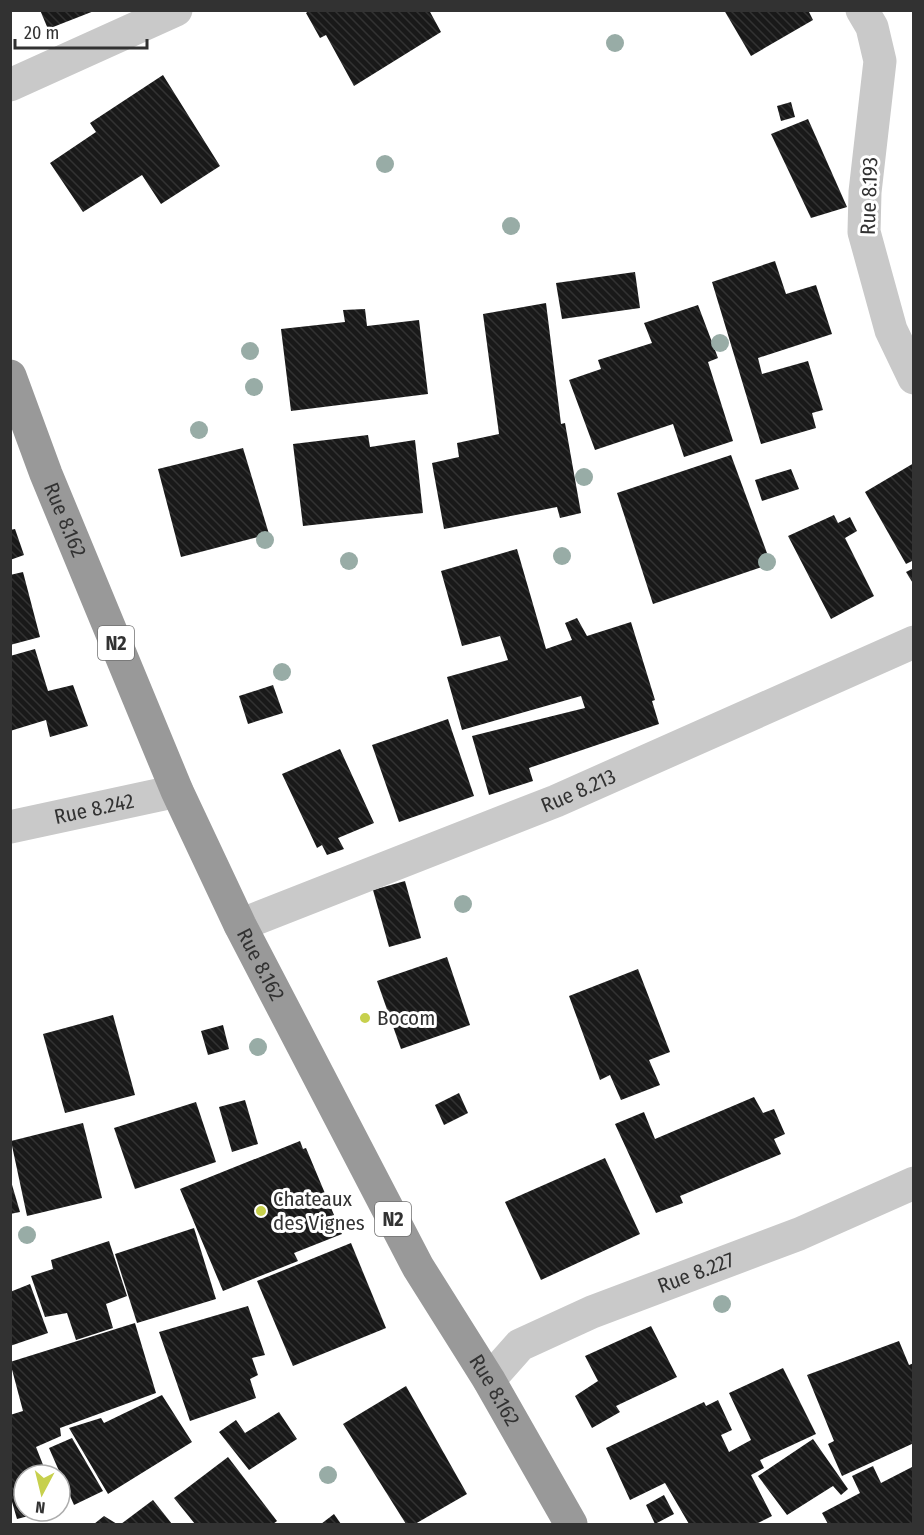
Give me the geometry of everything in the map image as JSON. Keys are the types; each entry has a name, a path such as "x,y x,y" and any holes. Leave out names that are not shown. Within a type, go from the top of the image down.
{"highway":[{"name":"Rue 8.162","path":"10,376 46,474 177,791 240,925 418,1267 489,1380 571,1524"}],"street":[{"path":"10,85 176,10"},
{"name":"Rue 8.193","path":"862,10 872,27 880,61 865,192 864,232 891,330 914,378"},
{"name":"Rue 8.213","path":"240,925 556,801 914,642"},
{"name":"Rue 8.242","path":"10,827 177,791"},
{"name":"Rue 8.227","path":"489,1380 519,1346 592,1312 799,1234 914,1183"}],"building":[{"path":"40,10 94,10 94,11 48,29"},
{"path":"310,10 429,10 441,32 354,86 326,35 320,38 306,13"},
{"path":"724,10 808,10 813,20 751,56"},
{"path":"163,75 220,166 161,204 142,175 83,212 50,163 96,132 90,123"},
{"path":"791,102 795,117 781,121 777,106"},
{"path":"808,119 847,207 811,218 771,134"},
{"path":"775,261 786,294 816,285 832,334 758,358 762,374 808,361 823,410 812,413 816,428 761,444 712,282"},
{"path":"635,272 640,308 562,319 556,283"},
{"path":"546,303 561,424 565,423 581,513 560,518 557,507 444,529 432,463 459,457 457,443 499,434 483,314"},
{"path":"698,305 718,358 708,362 733,441 684,457 673,424 595,450 569,380 601,369 598,360 652,343 644,323"},
{"path":"365,309 367,326 419,320 428,394 291,411 281,329 345,322 343,310"},
{"path":"368,435 370,447 415,440 423,513 303,526 293,444"},
{"path":"243,448 269,534 181,557 158,469"},
{"path":"731,455 771,564 653,604 617,493"},
{"path":"914,463 914,560 906,564 865,492"},
{"path":"791,469 799,489 762,501 755,480"},
{"path":"834,515 838,523 850,517 857,531 845,538 874,596 831,619 788,536"},
{"path":"15,529 24,555 10,560 10,530"},
{"path":"517,549 546,649 572,640 565,623 577,618 587,636 631,622 655,700 652,701 659,724 529,768 533,781 489,795 472,736 585,708 581,696 462,730 447,677 508,660 500,636 462,646 441,571"},
{"path":"914,568 914,585 906,572"},
{"path":"23,572 40,637 10,645 10,575"},
{"path":"35,649 48,691 73,685 88,726 50,737 46,720 10,731 10,656"},
{"path":"273,685 283,713 248,724 239,696"},
{"path":"448,719 474,796 399,822 372,745"},
{"path":"340,749 374,823 338,838 344,849 327,855 322,845 317,848 282,774"},
{"path":"405,881 421,938 389,947 373,890"},
{"path":"447,957 470,1025 401,1049 377,981"},
{"path":"638,969 670,1052 649,1060 660,1085 621,1100 610,1075 600,1080 569,996"},
{"path":"113,1015 135,1095 65,1113 43,1034"},
{"path":"223,1025 229,1049 208,1055 201,1031"},
{"path":"459,1093 468,1113 444,1125 435,1105"},
{"path":"754,1097 763,1113 774,1109 785,1134 774,1139 781,1154 680,1196 683,1203 656,1213 615,1124 644,1112 655,1139"},
{"path":"245,1100 258,1144 232,1152 219,1107"},
{"path":"196,1102 216,1162 135,1189 114,1128"},
{"path":"83,1123 102,1198 27,1216 11,1141"},
{"name":"Chateaux des Vignes","path":"300,1141 303,1149 306,1148 342,1234 294,1253 298,1261 223,1291 180,1189"},
{"path":"605,1158 640,1234 541,1280 505,1202"},
{"path":"10,1178 20,1212 10,1214"},
{"path":"194,1228 216,1299 137,1323 115,1254"},
{"path":"109,1241 127,1296 106,1304 113,1328 76,1340 67,1313 45,1317 31,1276 53,1269 51,1260"},
{"path":"351,1243 386,1328 293,1366 257,1281"},
{"path":"30,1284 48,1333 10,1346 10,1292"},
{"path":"248,1306 265,1355 252,1358 258,1375 250,1379 256,1398 190,1421 159,1332"},
{"path":"135,1323 156,1393 60,1428 61,1436 36,1447 42,1463 12,1463 12,1502 10,1495 10,1415 23,1411 10,1362"},
{"path":"651,1326 677,1377 616,1406 620,1412 592,1428 575,1396 598,1381 585,1356"},
{"path":"899,1341 909,1365 914,1363 914,1443 842,1476 828,1444 834,1441 807,1375"},
{"path":"783,1368 816,1434 760,1460 764,1468 751,1475 772,1516 759,1524 689,1524 665,1483 630,1500 606,1448 704,1402 706,1406 718,1400 732,1430 721,1435 729,1452 751,1440 729,1393"},
{"path":"406,1386 467,1494 415,1524 406,1524 343,1424"},
{"path":"162,1395 192,1442 108,1494 69,1428 101,1418 104,1423"},
{"path":"279,1412 297,1439 249,1470 219,1432 236,1420 245,1433"},
{"path":"72,1438 103,1491 74,1505 72,1463 56,1463 49,1448"},
{"path":"813,1439 848,1489 841,1495 833,1486 787,1515 758,1476"},
{"path":"228,1457 277,1521 273,1524 195,1524 174,1498"},
{"path":"873,1466 881,1483 914,1466 914,1524 828,1524 822,1513 860,1493 852,1476"},
{"path":"664,1495 674,1514 655,1524 646,1505"},
{"path":"153,1500 172,1524 121,1524"},
{"path":"334,1514 341,1524 321,1524"},
{"path":"104,1516 117,1524 94,1524"}],"place":[{"name":"Bocom","path":"365,1018"},
{"name":"Chateaux des Vignes","path":"261,1211"}]}
